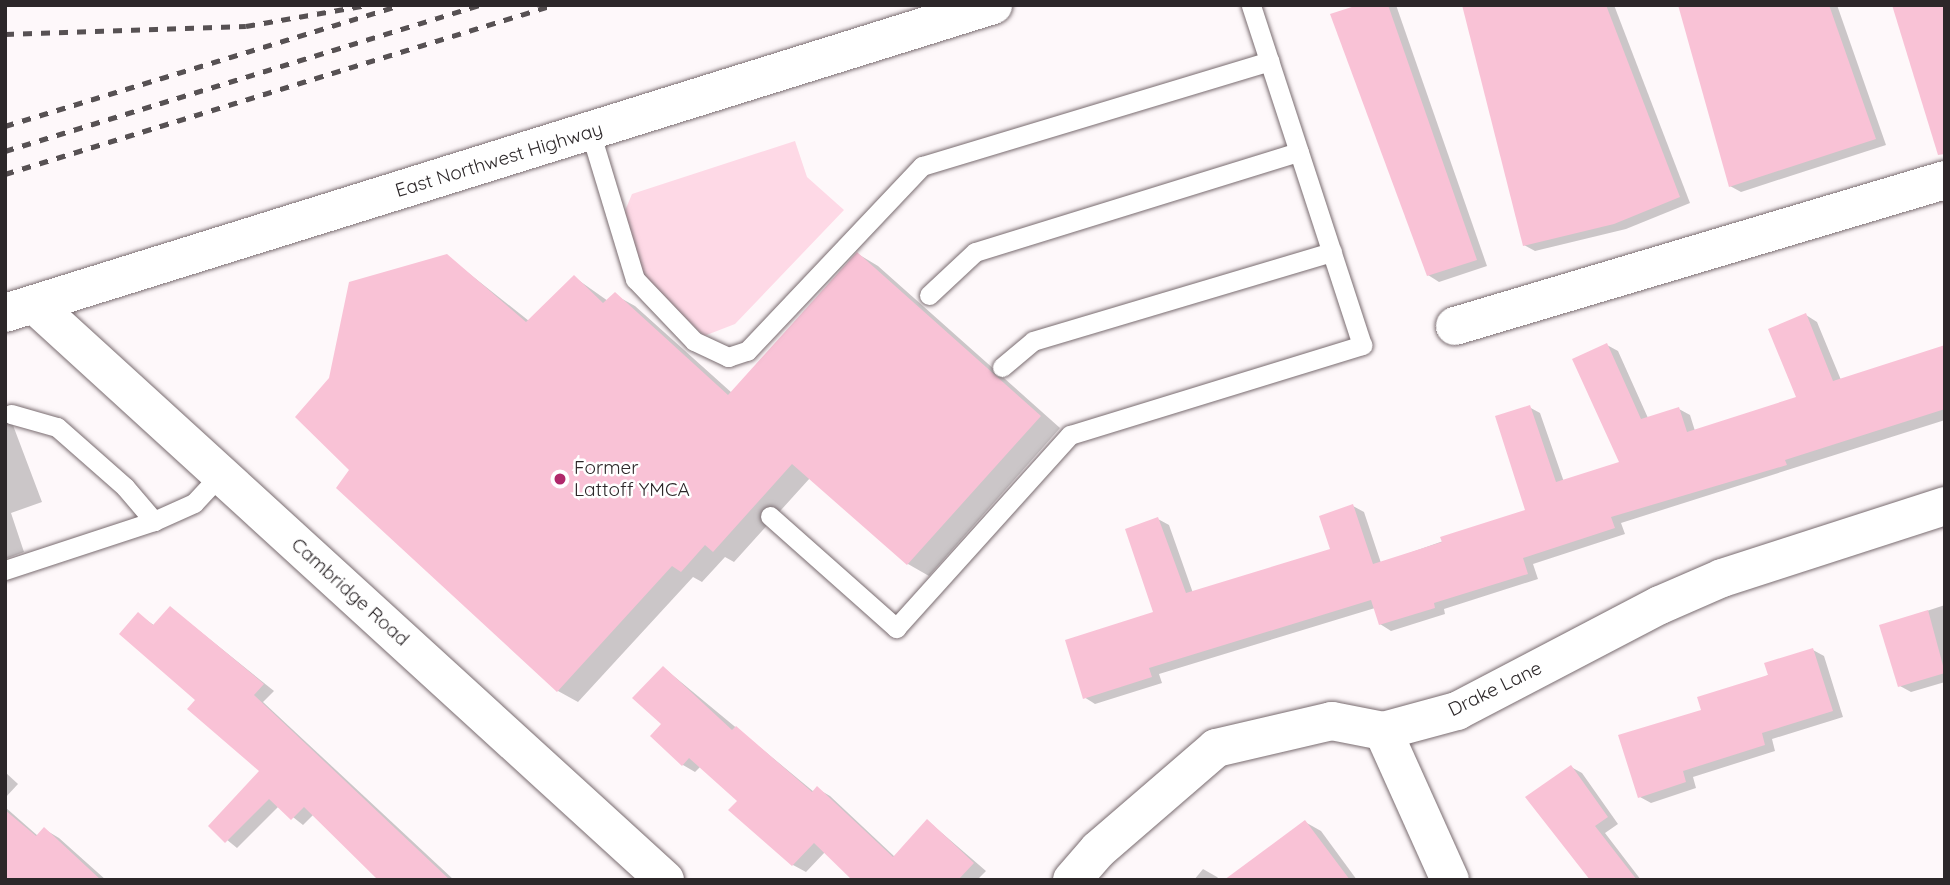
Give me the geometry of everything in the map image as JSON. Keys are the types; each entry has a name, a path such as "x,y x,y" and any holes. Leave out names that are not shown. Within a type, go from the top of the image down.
{"street":[{"name":"East Northwest Highway","path":"20,309 993,5"},
{"path":"1455,326 1945,180"},
{"name":"Cambridge Road","path":"20,309 220,474 665,880"},
{"name":"Drake Lane","path":"1072,880 1098,850 1216,748 1332,721 1383,731 1457,711 1660,605 1722,578 1945,506"},
{"path":"1383,731 1450,880"}],"lane":[{"path":"770,516 896,628 1070,435 1362,345 1251,5"},
{"path":"590,131 635,279 694,341 728,357 747,351 922,166 1269,61"},
{"path":"929,295 975,252 1299,152"},
{"path":"1002,367 1032,341 1332,252"},
{"path":"11,414 57,427 125,487 154,521"},
{"path":"5,569 154,521 194,503 220,474"}],"shaded area":[{"path":"795,141 807,177 844,210 735,324 704,336 640,274 622,218 632,194"}],"building":[{"path":"1358,5 1388,5 1477,260 1427,276 1330,14"},
{"path":"1462,5 1606,5 1680,197 1614,224 1523,246"},
{"path":"1678,5 1829,5 1876,139 1729,187"},
{"path":"1892,5 1945,5 1945,154 1938,155"},
{"name":"Former Lattoff YMCA","path":"857,252 1041,416 907,565 792,464 713,552 705,545 681,572 672,566 557,692 336,488 349,470 295,417 329,378 349,282 447,254 526,322 574,275 603,303 615,292 728,395"},
{"path":"1806,313 1833,381 1945,345 1945,409 1785,460 1787,465 1611,517 1615,528 1523,558 1528,574 1434,603 1435,608 1379,625 1371,600 1149,668 1152,677 1083,699 1065,640 1153,612 1125,529 1158,517 1186,593 1330,549 1319,516 1353,504 1373,564 1442,542 1440,537 1525,510 1495,416 1530,405 1556,482 1619,462 1572,359 1607,343 1641,419 1679,407 1687,432 1796,397 1768,329"},
{"path":"170,606 264,684 254,695 450,880 378,880 304,807 291,820 269,799 225,843 208,826 259,771 187,709 195,700 119,634 138,612 153,625"},
{"path":"1928,610 1945,673 1898,687 1879,625"},
{"path":"1813,648 1833,711 1762,733 1765,745 1683,771 1686,782 1638,798 1618,735 1701,710 1697,697 1768,675 1764,663"},
{"path":"663,666 732,730 736,726 812,792 817,786 893,857 927,819 974,863 958,880 852,880 814,843 792,866 728,810 737,801 689,758 682,766 650,736 661,724 632,698"},
{"path":"1571,765 1608,817 1595,826 1637,880 1590,880 1525,797"},
{"path":"5,810 36,836 44,827 101,880 5,880"},
{"path":"1305,820 1350,880 1224,880"}],"railway":[{"path":"5,34 246,26 367,5"},
{"path":"5,126 401,5"},
{"path":"5,151 480,5"},
{"path":"5,174 553,5"}],"place":[{"name":"Former Lattoff YMCA","path":"560,479"}]}
